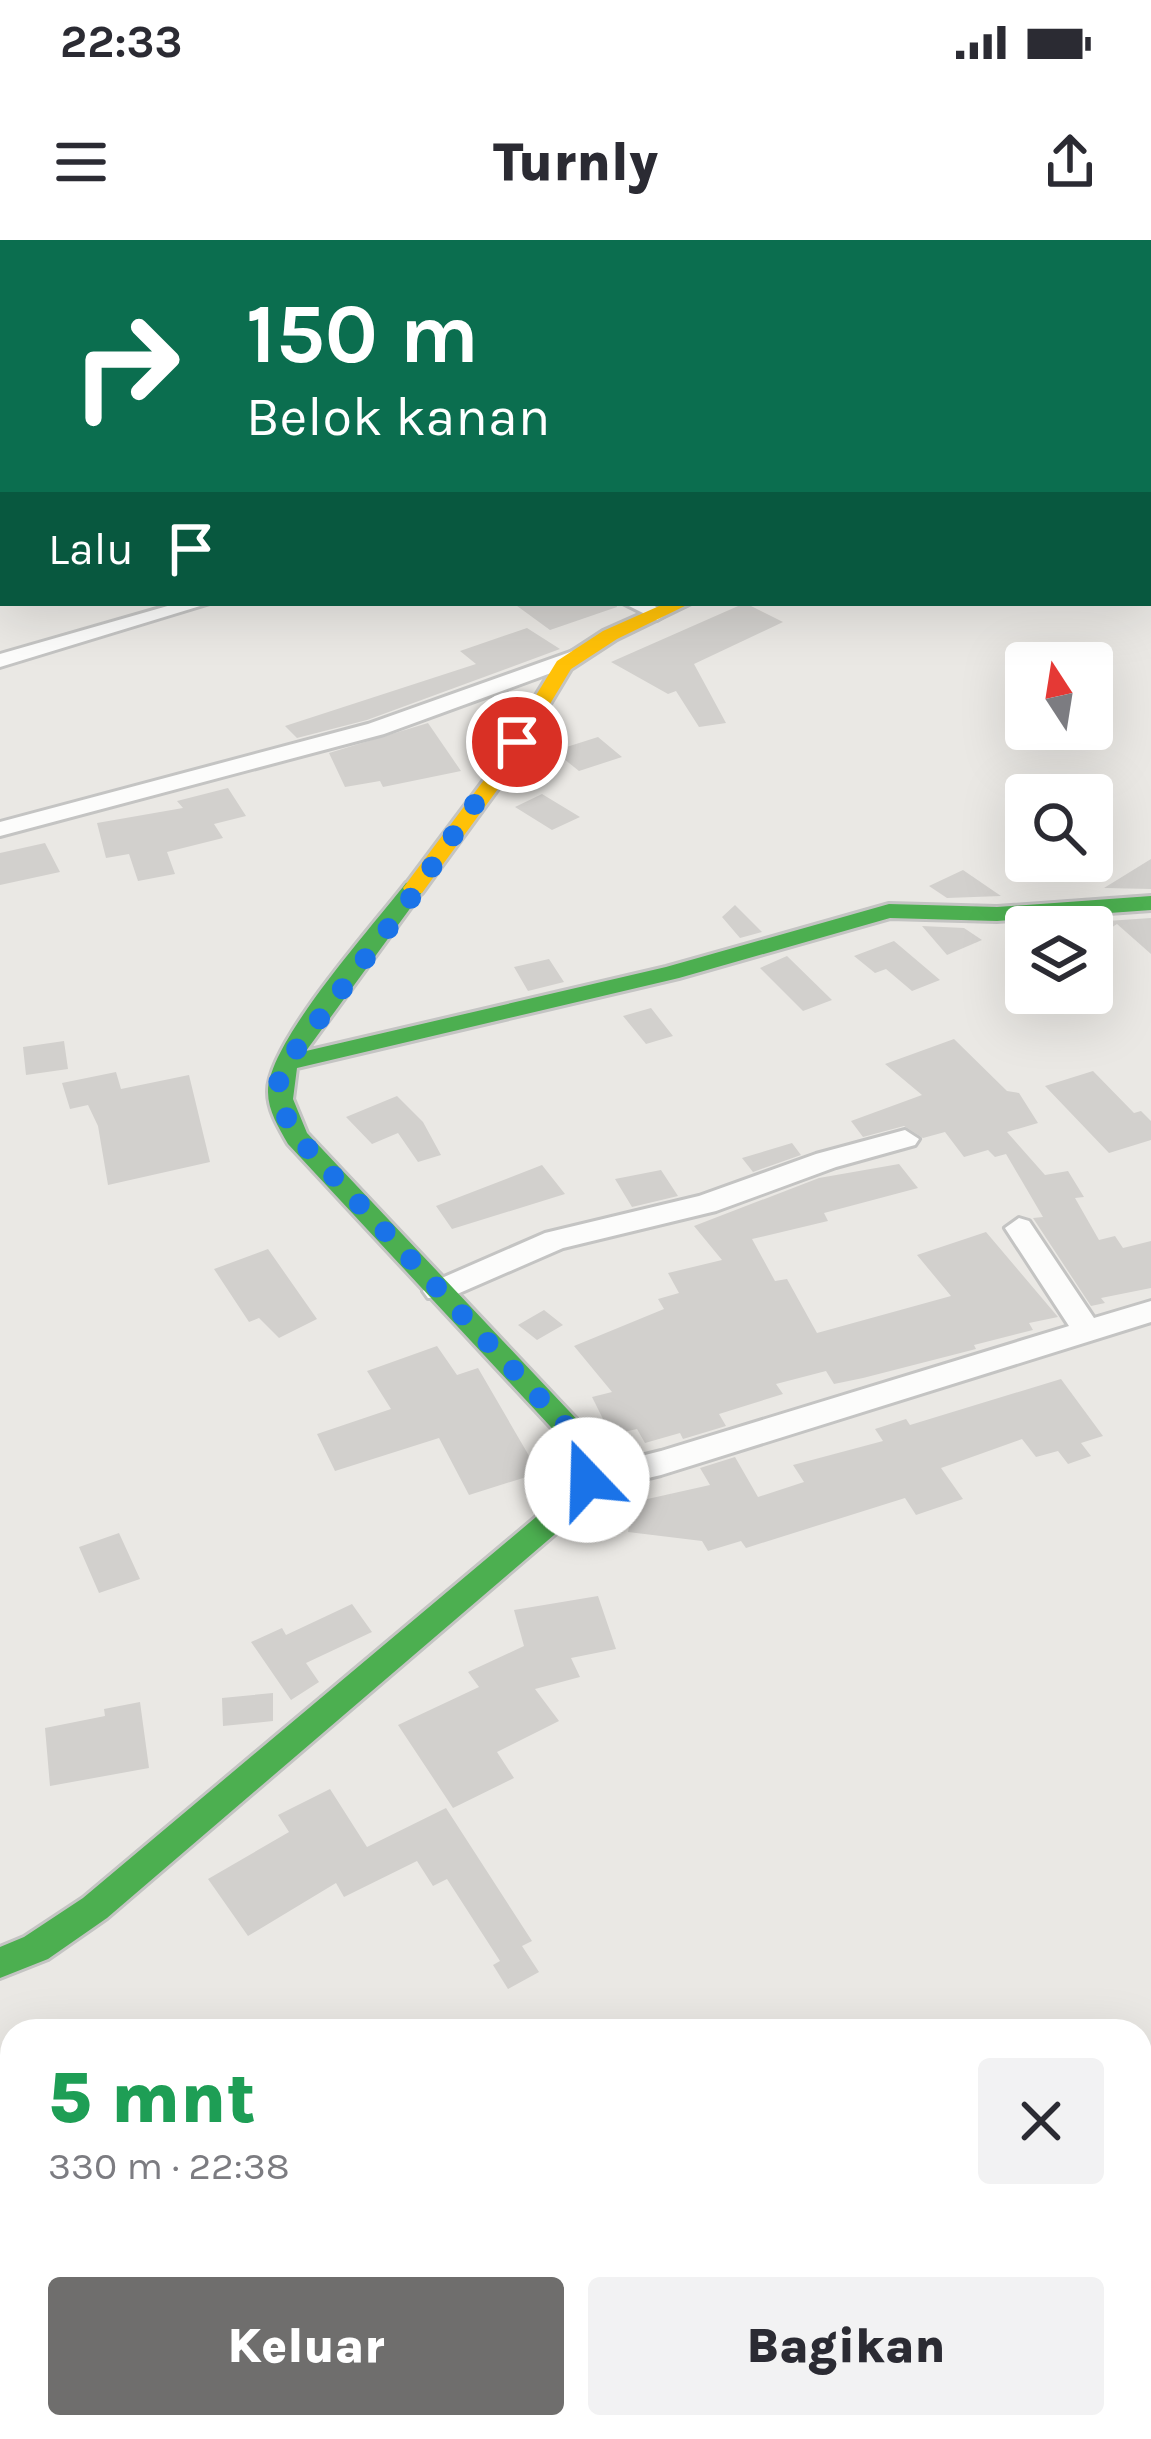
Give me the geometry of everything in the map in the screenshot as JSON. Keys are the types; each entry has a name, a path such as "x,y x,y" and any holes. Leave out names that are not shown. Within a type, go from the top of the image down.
{"street":[{"path":"0,661 190,606"},
{"path":"0,829 359,734 572,657 657,607"},
{"path":"0,1963 36,1948 95,1908 558,1515 587,1480 588,1467 574,1435 289,1126 278,1096 286,1063 480,800 572,657"},
{"path":"286,1063 671,973 889,911 997,914 1151,902"},
{"path":"438,1291 556,1240 706,1204 826,1160 905,1139"},
{"path":"1019,1228 1087,1330"},
{"path":"587,1480 661,1463 1151,1311"}],"building":[{"path":"517,606 617,606 617,607 550,630"},
{"path":"738,606 751,606 783,622 694,664 726,723 699,727 676,691 668,694 611,662"},
{"path":"527,628 560,649 367,720 297,738 285,726 476,664 460,651"},
{"path":"428,723 461,771 383,787 380,781 345,787 329,753"},
{"path":"598,737 622,757 579,771 554,751"},
{"path":"228,788 246,816 214,824 223,838 167,852 175,874 138,881 129,854 106,858 97,823 183,808 177,801"},
{"path":"542,794 580,817 552,830 515,807"},
{"path":"45,843 60,872 0,885 0,853"},
{"path":"1151,859 1151,889 1104,888"},
{"path":"963,870 1001,896 947,898 929,886"},
{"path":"735,905 762,932 740,938 722,917"},
{"path":"1151,918 1151,954 1117,924 1113,927 1113,921"},
{"path":"922,926 964,928 982,940 947,955"},
{"path":"894,941 940,980 912,991 886,969 875,973 854,956"},
{"path":"787,956 832,1000 803,1011 760,968"},
{"path":"549,959 564,982 528,991 514,967"},
{"path":"651,1008 673,1036 646,1044 623,1016"},
{"path":"954,1039 1007,1091 1019,1093 1038,1123 1007,1132 1045,1175 1068,1171 1084,1197 1075,1198 1099,1240 1115,1236 1123,1248 1151,1241 1151,1288 1101,1298 1105,1303 1091,1306 1033,1218 1043,1217 1006,1154 995,1157 988,1150 964,1157 945,1132 923,1138 904,1126 863,1137 851,1121 922,1095 885,1064"},
{"path":"64,1041 68,1069 26,1075 23,1047"},
{"path":"1093,1071 1134,1113 1141,1111 1151,1121 1151,1140 1109,1153 1045,1086"},
{"path":"116,1072 121,1089 189,1075 210,1162 108,1185 98,1126 88,1105 70,1109 62,1083"},
{"path":"397,1096 423,1122 441,1155 418,1162 398,1133 372,1144 346,1117"},
{"path":"792,1143 801,1155 753,1172 742,1158"},
{"path":"899,1164 918,1188 824,1213 828,1221 752,1239 775,1281 787,1279 817,1333 951,1296 917,1255 986,1232 1058,1317 1029,1323 1033,1330 974,1345 976,1349 863,1378 834,1384 826,1371 776,1384 783,1394 719,1414 726,1426 683,1439 680,1433 645,1443 637,1429 611,1435 592,1397 612,1392 574,1346 664,1309 658,1299 679,1293 668,1273 722,1260 694,1226 819,1178"},
{"path":"542,1165 565,1194 452,1229 436,1206"},
{"path":"661,1170 678,1196 632,1207 615,1179"},
{"path":"268,1249 317,1319 279,1338 259,1318 249,1322 214,1269"},
{"path":"544,1310 563,1325 537,1340 518,1325"},
{"path":"437,1346 457,1375 478,1368 539,1473 469,1495 439,1438 335,1471 317,1434 391,1409 367,1371"},
{"path":"1061,1379 1103,1436 1081,1443 1091,1456 1068,1464 1058,1451 1036,1457 1022,1439 941,1468 963,1499 916,1515 905,1498 746,1548 741,1541 708,1551 702,1541 628,1532 634,1502 710,1485 700,1468 735,1457 758,1497 804,1482 793,1465 883,1441 875,1429 906,1419 910,1425"},
{"path":"119,1533 140,1579 99,1593 79,1547"},
{"path":"598,1596 616,1649 571,1658 580,1677 535,1689 559,1721 497,1752 514,1778 453,1808 398,1725 479,1687 468,1672 524,1646 514,1610"},
{"path":"352,1604 372,1632 306,1663 319,1682 291,1700 251,1642 282,1628 286,1635"},
{"path":"273,1693 273,1721 223,1726 222,1698"},
{"path":"140,1702 149,1768 50,1786 45,1728 105,1716 104,1709"},
{"path":"330,1789 367,1847 446,1808 532,1941 522,1946 539,1972 508,1989 493,1965 500,1961 447,1879 433,1886 417,1861 344,1897 336,1883 248,1936 208,1879 289,1832 278,1815"}],"traffic: fast":[{"path":"0,1963 36,1948 95,1908 558,1515 579,1487 582,1457 574,1434 297,1138 282,1106 280,1084 300,1041 414,888"},
{"path":"286,1063 671,973 889,911 997,914 1151,903"}],"traffic: slow":[{"path":"414,888 493,782 564,665 610,635 675,606"}],"route":[{"path":"517,742 406,905 286,1063 278,1096 284,1118 298,1138 574,1435 588,1467 587,1480"}]}
